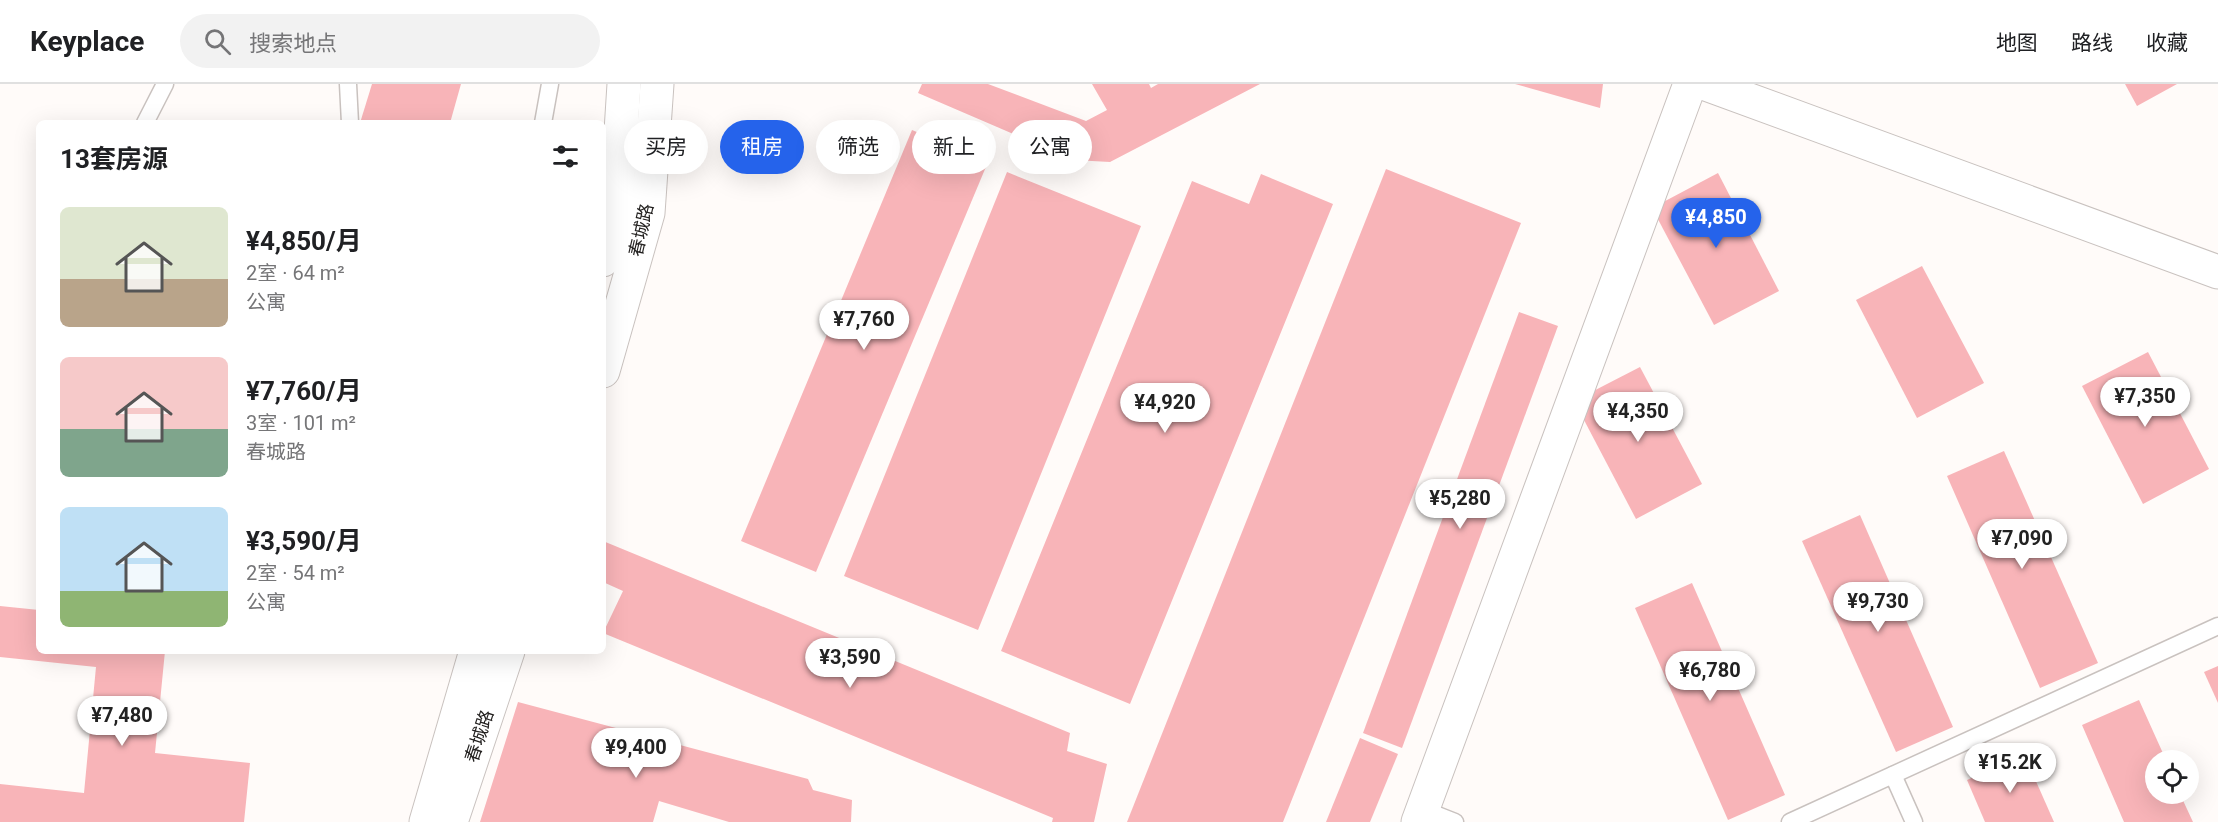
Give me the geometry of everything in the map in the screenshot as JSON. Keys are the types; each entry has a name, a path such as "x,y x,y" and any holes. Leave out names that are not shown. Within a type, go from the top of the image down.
{"street":[{"name":"春城路","path":"606,248 616,210 624,84"},
{"name":"春城路","path":"606,360 648,213 657,84"},
{"path":"1420,816 1690,84"},
{"path":"1706,84 2218,272"},
{"name":"春城路","path":"426,822 475,654"},
{"name":"春城路","path":"451,822 507,654"}],"lane":[{"path":"146,120 165,84"},
{"path":"348,84 351,120"},
{"path":"544,120 550,84"},
{"path":"1790,822 2218,626"},
{"path":"1893,775 1914,822"},
{"path":"1420,816 1455,822"}],"building":[{"path":"372,84 461,84 451,120 361,120"},
{"path":"922,84 988,84 1083,120 1008,120 1008,132 996,126 996,120 981,120 918,93"},
{"path":"1092,84 1149,84 1151,88 1158,84 1260,84 1110,162 1092,161 1092,120 1088,120 1107,110"},
{"path":"1515,84 1603,84 1600,108"},
{"path":"2125,84 2177,84 2137,106"},
{"path":"912,130 912,174 983,174 816,572 741,541 894,174 900,174 900,159"},
{"path":"1386,169 1521,223 1283,822 1127,822"},
{"path":"1007,172 1141,226 978,630 844,576"},
{"path":"1718,173 1779,291 1714,325 1652,208"},
{"path":"1261,174 1333,204 1130,704 1001,651 1192,181 1249,204"},
{"path":"1922,266 1984,383 1917,418 1856,300"},
{"path":"1519,312 1558,326 1402,748 1363,733"},
{"path":"2148,352 2209,469 2143,504 2082,386"},
{"path":"1640,367 1702,484 1636,519 1574,401"},
{"path":"2004,451 2098,663 2040,688 1947,476"},
{"path":"1860,515 1953,727 1896,752 1802,541"},
{"path":"606,542 1070,733 1067,751 1107,764 1094,822 1052,822 1053,818 606,634 606,627 623,591 606,583"},
{"path":"1692,583 1785,795 1728,820 1635,608"},
{"path":"0,606 36,610 36,654 165,654 155,753 250,763 244,822 0,822 0,784 84,793 96,667 0,657"},
{"path":"2218,666 2218,703 2204,672"},
{"path":"2139,700 2162,750 2145,750 2145,804 2185,804 2193,822 2124,822 2082,725"},
{"path":"518,702 808,779 813,790 852,800 851,822 729,822 659,801 653,822 480,822"},
{"path":"1360,738 1398,754 1370,822 1326,822"},
{"path":"2024,754 2054,822 1985,822 1967,780"}]}
